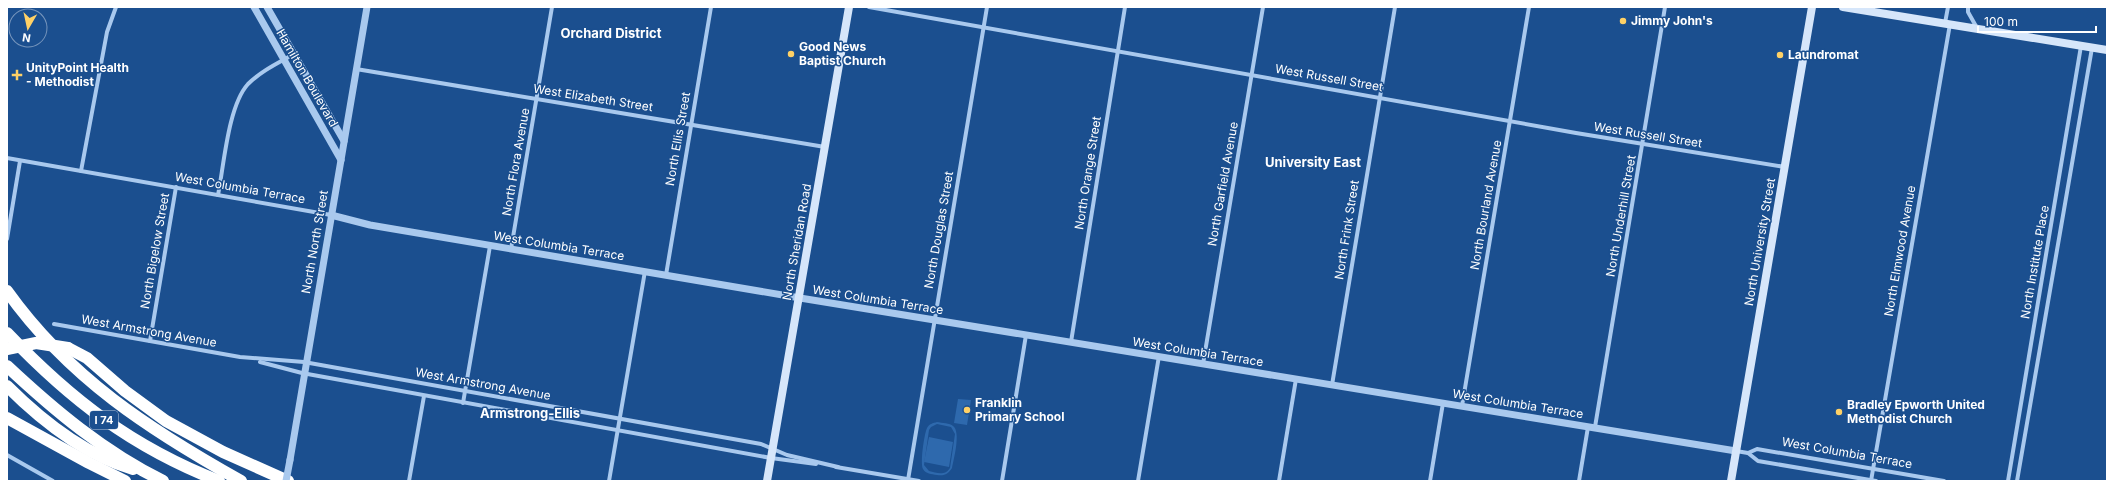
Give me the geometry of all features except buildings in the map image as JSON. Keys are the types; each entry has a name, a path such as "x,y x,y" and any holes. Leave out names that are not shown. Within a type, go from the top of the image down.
{"highway":[{"path":"7,291 44,338 105,395 164,436 241,481"},
{"name":"I 74","path":"7,333 53,379 106,422 169,459 219,481"},
{"path":"7,349 36,343 68,348 87,358 125,391 166,421 222,452 287,481"},
{"name":"I 74","path":"7,366 68,421 147,474 162,481"},
{"path":"7,386 44,420 87,449 113,464 147,474"},
{"path":"7,418 125,481"}],"main road":[{"name":"North Sheridan Road","path":"768,481 849,7"},
{"name":"North University Street","path":"1731,481 1812,7"},
{"path":"1843,7 2107,50"}],"street":[{"path":"81,172 106,32 116,7"},
{"name":"Hamilton Boulevard","path":"254,7 341,160"},
{"name":"Hamilton Boulevard","path":"267,7 344,141"},
{"name":"North North Street","path":"287,481 367,7"},
{"name":"North Flora Avenue","path":"511,250 552,7"},
{"name":"North Ellis Street","path":"666,275 711,7"},
{"name":"West Russell Street","path":"869,7 1510,121 1785,167"},
{"name":"North Douglas Street","path":"908,480 987,7"},
{"name":"North Orange Street","path":"1071,342 1126,7"},
{"name":"North Garfield Avenue","path":"1203,364 1263,7"},
{"name":"North Frink Street","path":"1332,385 1395,7"},
{"name":"North Bourland Avenue","path":"1462,406 1530,7"},
{"name":"North Underhill Street","path":"1579,481 1592,427 1643,144 1665,7"},
{"name":"North Elmwood Avenue","path":"1873,481 1873,469 1947,23 1948,7"},
{"path":"1968,7 1968,12 1977,28"},
{"name":"North Institute Place","path":"2008,481 2081,46"},
{"name":"North Institute Place","path":"2017,481 2092,47"},
{"path":"218,195 233,112 240,95 254,79 283,59 294,54"},
{"name":"West Elizabeth Street","path":"356,69 825,147"},
{"name":"West Columbia Terrace","path":"7,158 331,215 370,225 511,250 1748,453 1758,461 1873,481"},
{"path":"7,239 20,161"},
{"name":"North Bigelow Street","path":"150,341 176,187"},
{"path":"463,403 490,246"},
{"path":"609,481 645,271"},
{"name":"West Armstrong Avenue","path":"54,324 240,357 304,374 424,396 771,458 838,467"},
{"path":"1002,481 1026,335"},
{"path":"1138,481 1159,356"},
{"name":"West Armstrong Avenue","path":"240,357 306,362 465,392 762,444 787,455 838,467 919,481"},
{"path":"1279,481 1296,379"},
{"path":"409,481 424,396"},
{"path":"1430,481 1443,403"},
{"name":"West Columbia Terrace","path":"1748,453 1757,449 1944,481"},
{"path":"7,455 53,481"}],"shaded area":[{"path":"958,399 971,400 967,425 954,423"},
{"path":"937,422 952,425 955,429 957,439 952,468 944,475 927,473 924,471 922,466 923,449 927,428 931,424","holes":["937,424 951,427 955,434 950,468 948,471 943,473 929,471 924,465 929,430"]},
{"path":"929,437 953,442 949,467 924,462"}],"place":[{"name":"Jimmy John's","path":"1623,21"},
{"name":"Good News Baptist Church","path":"791,54"},
{"name":"Laundromat","path":"1780,55"},
{"name":"UnityPoint Health - Methodist","path":"17,75"},
{"name":"Franklin Primary School","path":"967,410"},
{"name":"Bradley Epworth United Methodist Church","path":"1839,412"}],"district":[{"name":"Orchard District","path":"611,33"},
{"name":"University East","path":"1313,162"},
{"name":"Armstrong-Ellis","path":"530,413"}]}
